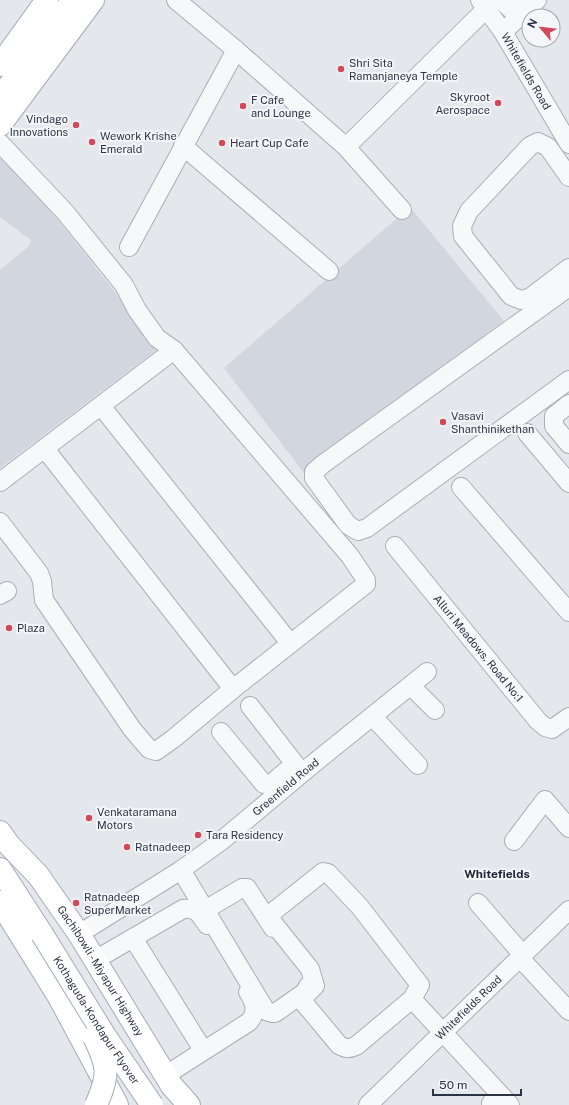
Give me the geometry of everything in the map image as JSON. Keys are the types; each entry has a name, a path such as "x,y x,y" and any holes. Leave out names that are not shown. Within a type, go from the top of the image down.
{"main road":[{"path":"0,65 47,0"},
{"path":"0,98 73,0"},
{"path":"0,125 93,0"},
{"path":"0,814 9,828 3,836"},
{"name":"Gachibowli - Miyapur Highway","path":"3,836 38,875 79,934 166,1075 189,1105"},
{"name":"Kothaguda-Kondapur Flyover","path":"0,868 105,1036 152,1105"},
{"path":"1,904 59,997 108,1101"},
{"name":"Kothaguda-Kondapur Flyover","path":"42,934 66,986 90,1028 106,1061 106,1075 102,1091 108,1101"},
{"path":"90,1105 108,1101 166,1075"},
{"path":"141,1105 166,1075"}],"street":[{"path":"176,0 236,50 346,147 402,210"},
{"path":"346,147 489,3 513,11 525,0"},
{"path":"503,32 537,0"},
{"name":"Whitefields Road","path":"489,3 503,32 569,144"},
{"path":"129,247 236,50"},
{"path":"569,177 548,147 538,142 530,146 469,211 462,226 463,236 511,296 521,300 531,296 569,268"},
{"path":"0,144 65,212 124,285 137,310 157,338 174,350 350,556 366,580 364,587 233,688 173,739 156,751 148,749 132,729 44,600 42,581 39,573 0,522"},
{"path":"183,146 329,272"},
{"path":"569,287 323,464 314,472 314,478 348,525 358,531 367,528 569,380"},
{"path":"0,482 174,350"},
{"path":"569,404 554,416 554,426 569,444"},
{"path":"101,406 290,644"},
{"path":"527,433 569,483"},
{"path":"45,448 233,688"},
{"path":"461,487 569,612"},
{"name":"Alluri Meadows, Road No:1","path":"395,546 538,721 545,727 552,729 569,716"},
{"name":"Greenfield Road","path":"79,934 181,870 230,834 295,771 373,717 427,672"},
{"path":"411,686 435,710"},
{"path":"221,732 264,784 271,784 295,771 250,706"},
{"path":"373,717 418,765"},
{"path":"514,841 545,800 569,828"},
{"path":"181,870 205,910 266,1011 272,1013 275,1012 307,990 306,981 247,888 242,888 205,910"},
{"path":"323,872 328,873 360,907 418,983 419,989 412,999 356,1046 345,1049 339,1045 304,1003 303,998 315,986 312,973 271,923 270,916 323,872"},
{"path":"478,903 521,957 569,1011"},
{"path":"95,960 183,909 189,908 197,910 202,916 253,1000 255,1012 249,1022 166,1075"},
{"name":"Whitefields Road","path":"376,1102 442,1033 569,910"},
{"path":"133,938 203,1050"},
{"path":"412,999 442,1033 496,1102"}],"shaded area":[{"path":"4,155 61,224 159,348 0,468 0,270 29,246 31,240 0,217 0,159"},
{"path":"410,207 504,321 304,473 224,368"}],"place":[{"name":"Shri Sita Ramanjaneya Temple","path":"341,69"},
{"name":"Skyroot Aerospace","path":"498,103"},
{"name":"F Cafe and Lounge","path":"243,106"},
{"name":"Vindago Innovations","path":"76,125"},
{"name":"Wework Krishe Emerald","path":"92,142"},
{"name":"Heart Cup Cafe","path":"222,143"},
{"name":"Vasavi Shanthinikethan","path":"443,422"},
{"name":"Plaza","path":"9,628"},
{"name":"Venkataramana Motors","path":"89,818"},
{"name":"Tara Residency","path":"198,835"},
{"name":"Ratnadeep","path":"127,847"},
{"name":"Ratnadeep SuperMarket","path":"76,903"}],"district":[{"name":"Whitefields","path":"497,874"}]}
